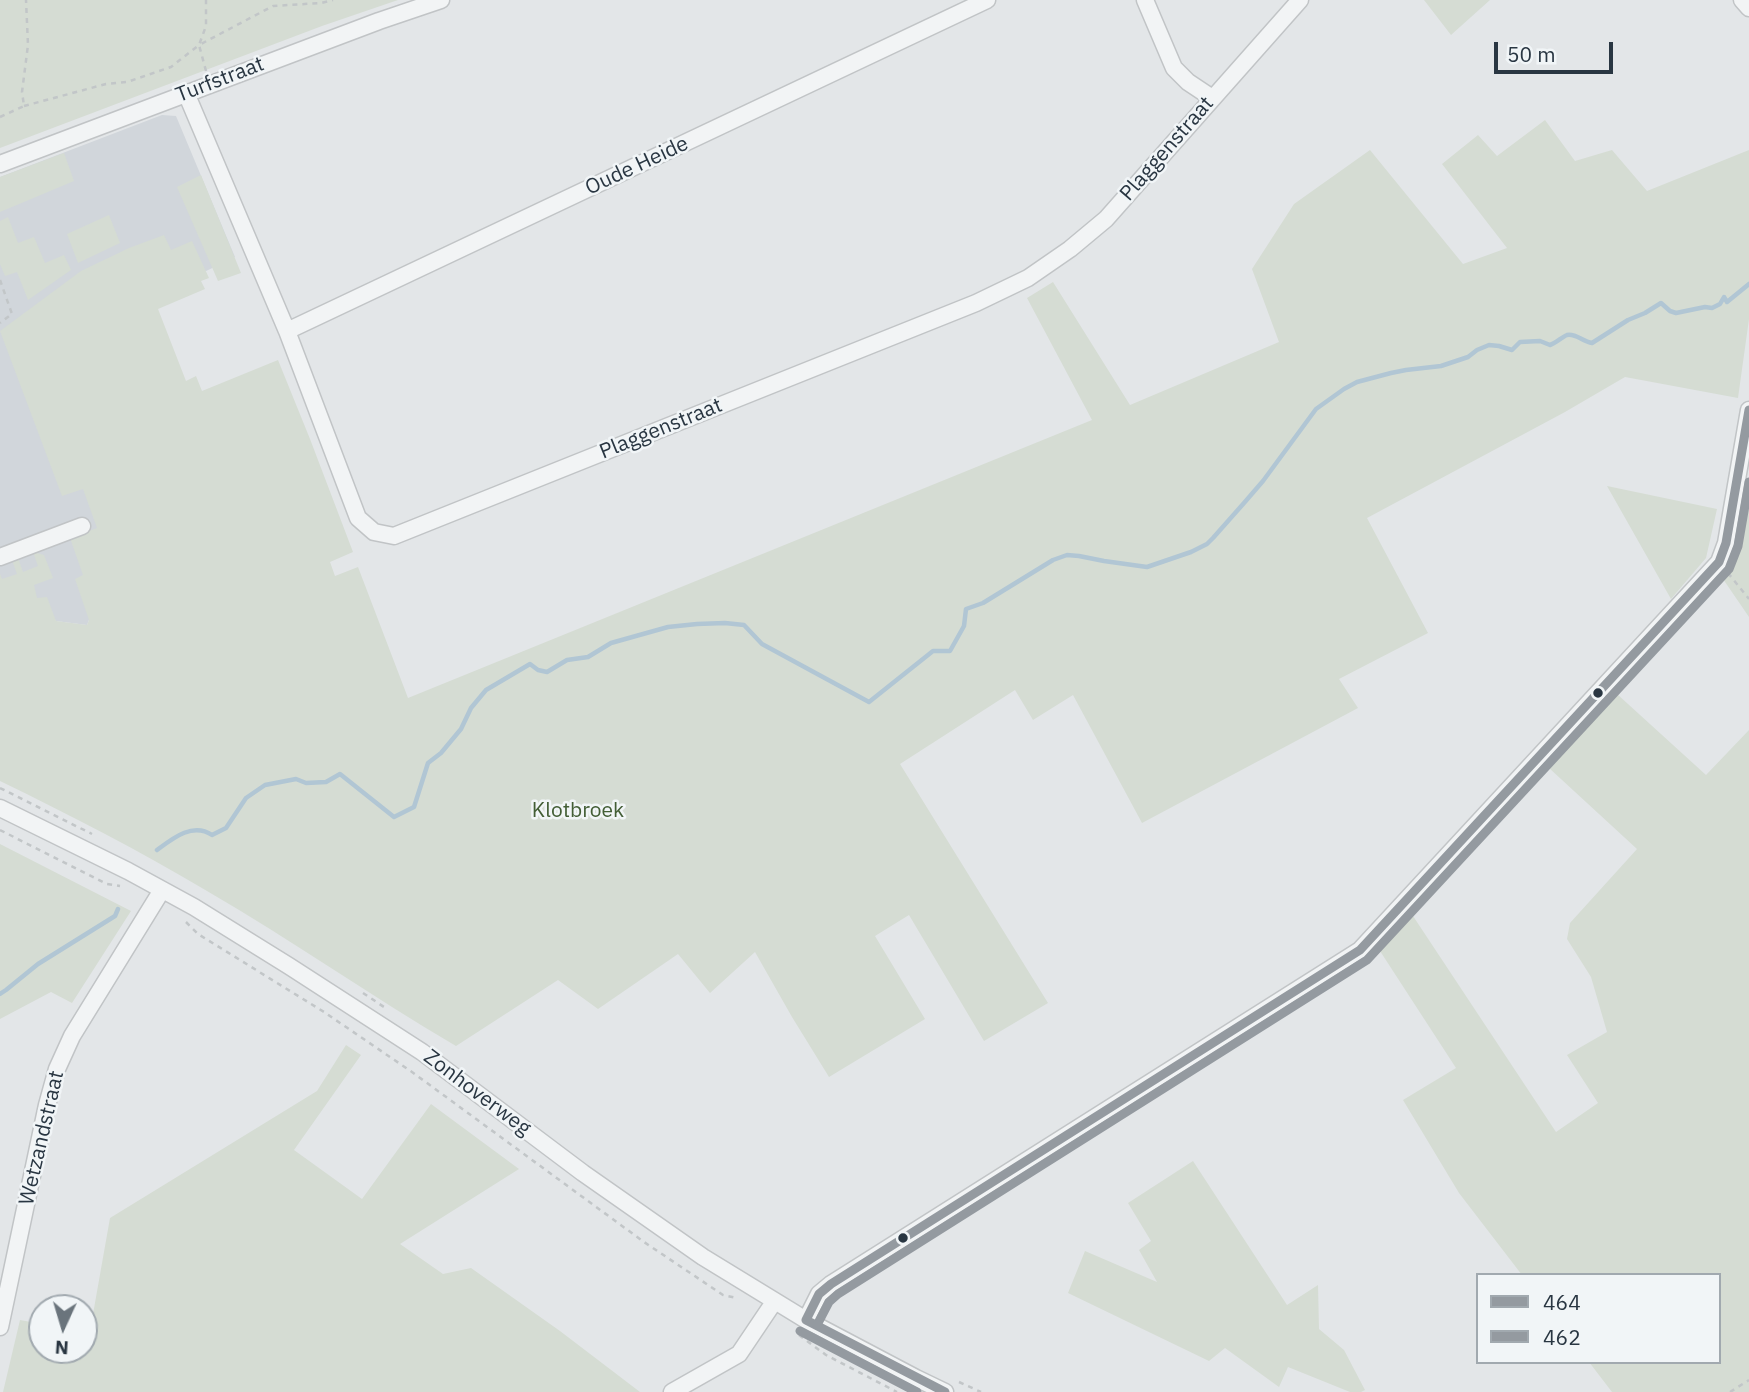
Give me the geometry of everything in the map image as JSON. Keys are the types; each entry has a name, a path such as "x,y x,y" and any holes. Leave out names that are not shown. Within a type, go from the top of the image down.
{"street":[{"name":"Turfstraat","path":"0,164 441,0"},
{"name":"Oude Heide","path":"287,331 987,0"},
{"path":"1145,0 1174,68 1188,82 1212,98"},
{"name":"Plaggenstraat","path":"186,93 287,331 358,518 374,532 394,536 963,308 1028,278 1070,249 1106,219 1300,0"},
{"path":"1742,0 1749,8"},
{"path":"800,1324 819,1294 831,1283 1360,950 1719,562 1726,543 1749,410"},
{"path":"0,557 82,526"},
{"name":"Zonhoverweg","path":"0,808 117,865 194,907 289,966 422,1052 583,1173 703,1257 774,1302 800,1324 913,1385 945,1392"},
{"name":"Wetzandstraat","path":"0,1327 57,1069 72,1036 162,890"},
{"path":"672,1392 739,1354 774,1302"}],"path":[{"path":"24,106 22,92 29,46 26,0"},
{"path":"206,0 206,26 199,45 207,75"},
{"path":"0,117 24,106 106,83 127,82 162,72 199,45 273,6 333,0"},
{"path":"0,280 12,314 0,323"},
{"path":"1719,562 1749,599"},
{"path":"0,830 107,884 126,887"},
{"path":"183,919 198,934 412,1072 643,1242 723,1294 743,1300"},
{"path":"800,1324 799,1335 826,1355 897,1392"},
{"path":"1730,1392 1749,1380"}],"shaded area":[{"path":"162,115 176,116 235,257 78,333 124,527 87,625 56,621 0,604 0,177"}],"green space":[{"path":"0,0 398,0 322,26 0,148"},
{"path":"1424,0 1490,0 1451,35"},
{"name":"Klotbroek","path":"1545,120 1575,161 1612,150 1647,191 1749,150 1749,319 1738,398 1625,377 1367,518 1428,633 1339,679 1358,708 1142,823 1073,695 1033,720 1015,690 900,764 1048,1003 984,1041 909,915 875,936 925,1019 829,1077 755,952 710,993 678,954 598,1009 558,980 456,1046 182,876 0,781 0,574 2,579 17,574 12,560 18,558 23,572 38,566 33,552 44,555 53,578 34,585 37,598 47,597 56,621 87,625 89,620 75,579 83,575 70,538 97,528 83,489 62,496 0,331 81,271 129,248 164,235 171,250 192,241 209,278 201,281 205,289 158,309 186,381 196,376 202,391 278,360 353,552 330,562 335,576 358,567 408,698 1092,420 1027,298 1053,282 1130,405 1279,342 1252,269 1294,204 1370,150 1463,264 1507,248 1442,164 1478,135 1497,156"},
{"path":"64,153 74,181 0,212 0,177"},
{"path":"201,175 241,273 218,281 177,187"},
{"path":"109,215 120,243 78,263 67,234"},
{"path":"8,217 18,243 34,237 45,263 64,255 71,270 28,300 17,272 5,276 0,264 0,221"},
{"path":"1749,478 1749,617 1723,579 1738,542"},
{"path":"1607,486 1717,509 1706,558 1671,599"},
{"path":"1617,694 1706,775 1749,730 1749,1392 1612,1392 1591,1364 1721,1364 1721,1273 1520,1273 1459,1193 1403,1100 1456,1068 1380,951 1413,916 1556,1132 1598,1103 1567,1055 1607,1032 1591,977 1567,939 1570,923 1637,849 1549,768"},
{"path":"0,844 131,911 72,1003 51,992 0,1019"},
{"path":"346,1045 361,1055 294,1150 362,1199 431,1104 519,1169 400,1244 443,1274 471,1268 640,1392 3,1392 20,1320 28,1321 28,1364 98,1364 97,1294 110,1218 317,1091"},
{"path":"1193,1161 1287,1305 1318,1285 1319,1329 1344,1350 1365,1390 1350,1392 1288,1367 1279,1387 1225,1348 1209,1361 1068,1293 1085,1251 1157,1282 1139,1250 1151,1241 1128,1203"}],"waterway":[{"path":"157,850 183,833 198,830 212,835 226,828 246,798 265,785 296,779 306,783 326,782 340,774 394,817 414,807 428,763 441,753 461,729 471,708 486,690 530,664 547,672 567,660 588,657 611,643 668,627 725,623 744,625 762,644 869,702 933,651 950,651 964,626 966,609 983,603 1053,560 1067,555 1147,567 1207,544 1263,481 1316,409 1357,382 1406,370 1441,366 1468,357 1489,345 1512,350 1520,342 1540,341 1550,345 1570,335 1592,343 1661,303 1676,313 1712,308 1720,304 1724,297 1727,302 1749,284"},
{"path":"0,994 38,964 115,916 118,909"}],"transit line":[{"name":"464","path":"806,1320 819,1294 831,1284 1360,950 1719,562 1726,543 1749,410"},
{"name":"462","path":"817,1325 829,1302 838,1294 1367,960 1729,569 1738,546 1749,482"},
{"name":"464","path":"806,1320 945,1392"},
{"name":"462","path":"800,1331 917,1392"}]}
